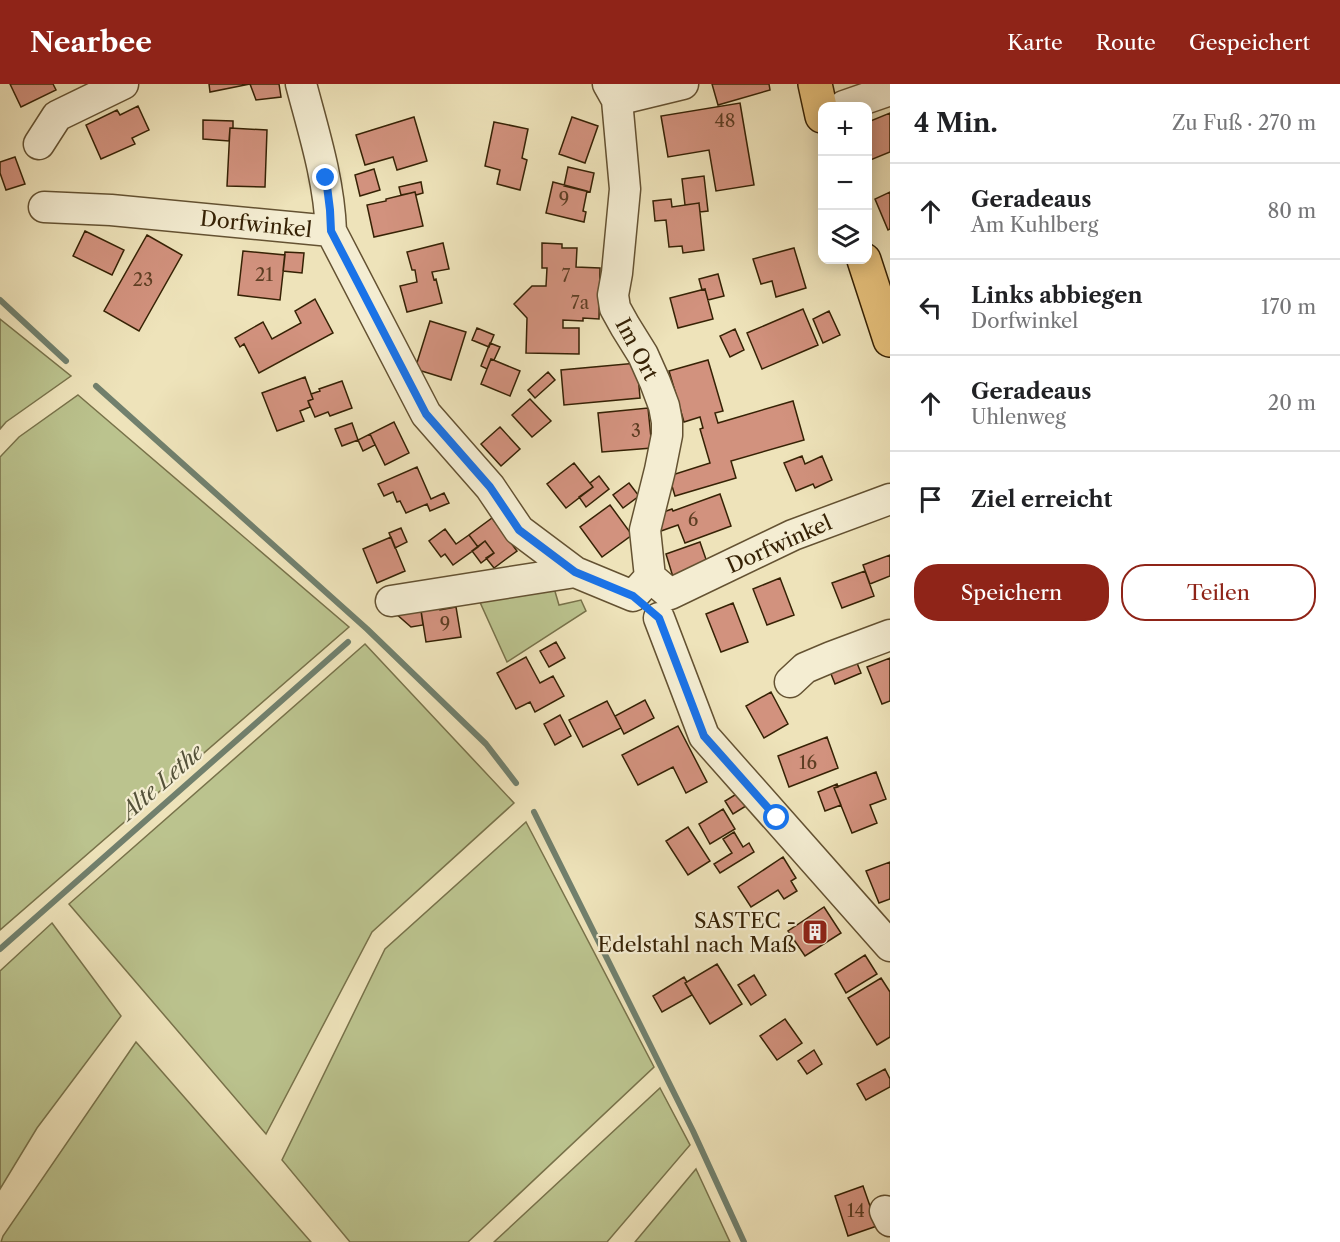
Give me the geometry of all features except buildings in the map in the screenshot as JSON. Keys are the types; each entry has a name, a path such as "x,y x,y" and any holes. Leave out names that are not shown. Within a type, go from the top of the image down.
{"main road":[{"path":"815,84 819,102"},
{"path":"865,264 890,340"}],"street":[{"path":"39,144 57,116 123,84"},
{"path":"301,84 326,178 331,231"},
{"path":"612,92 683,84"},
{"path":"856,102 890,90"},
{"name":"Im Ort","path":"612,92 626,189 613,296 615,308 643,355 655,382 667,422 667,435 660,470 645,530 653,596 704,736 890,946"},
{"name":"Dorfwinkel","path":"44,207 111,210 331,231 426,414 490,487 519,530 575,572 653,596 793,535 890,499"},
{"path":"392,601 575,572"},
{"path":"790,682 805,668 890,635"}],"green space":[{"path":"0,319 71,376 6,422 0,429"},
{"path":"78,395 349,627 0,930 0,457 19,437"},
{"path":"554,588 559,605 581,600 586,611 507,662 479,600"},
{"path":"365,644 514,803 372,932 266,1134 69,904"},
{"path":"526,822 654,1067 468,1242 350,1242 282,1160 385,949"},
{"path":"52,923 121,1016 37,1128 0,1189 0,971"},
{"path":"136,1042 311,1242 1,1242"},
{"path":"660,1088 690,1145 607,1242 494,1242"},
{"path":"696,1169 730,1242 635,1242"}],"waterway":[{"path":"0,300 66,361"},
{"path":"96,386 367,629 486,744 516,783"},
{"name":"Alte Lethe","path":"0,949 348,642"},
{"path":"534,812 693,1131 744,1242"}],"place":[{"name":"SASTEC - Edelstahl nach Maß","path":"815,932"}],"route":[{"path":"326,178 331,231 426,414 490,487 519,530 575,572 633,596 659,618 704,736 777,818"}]}
